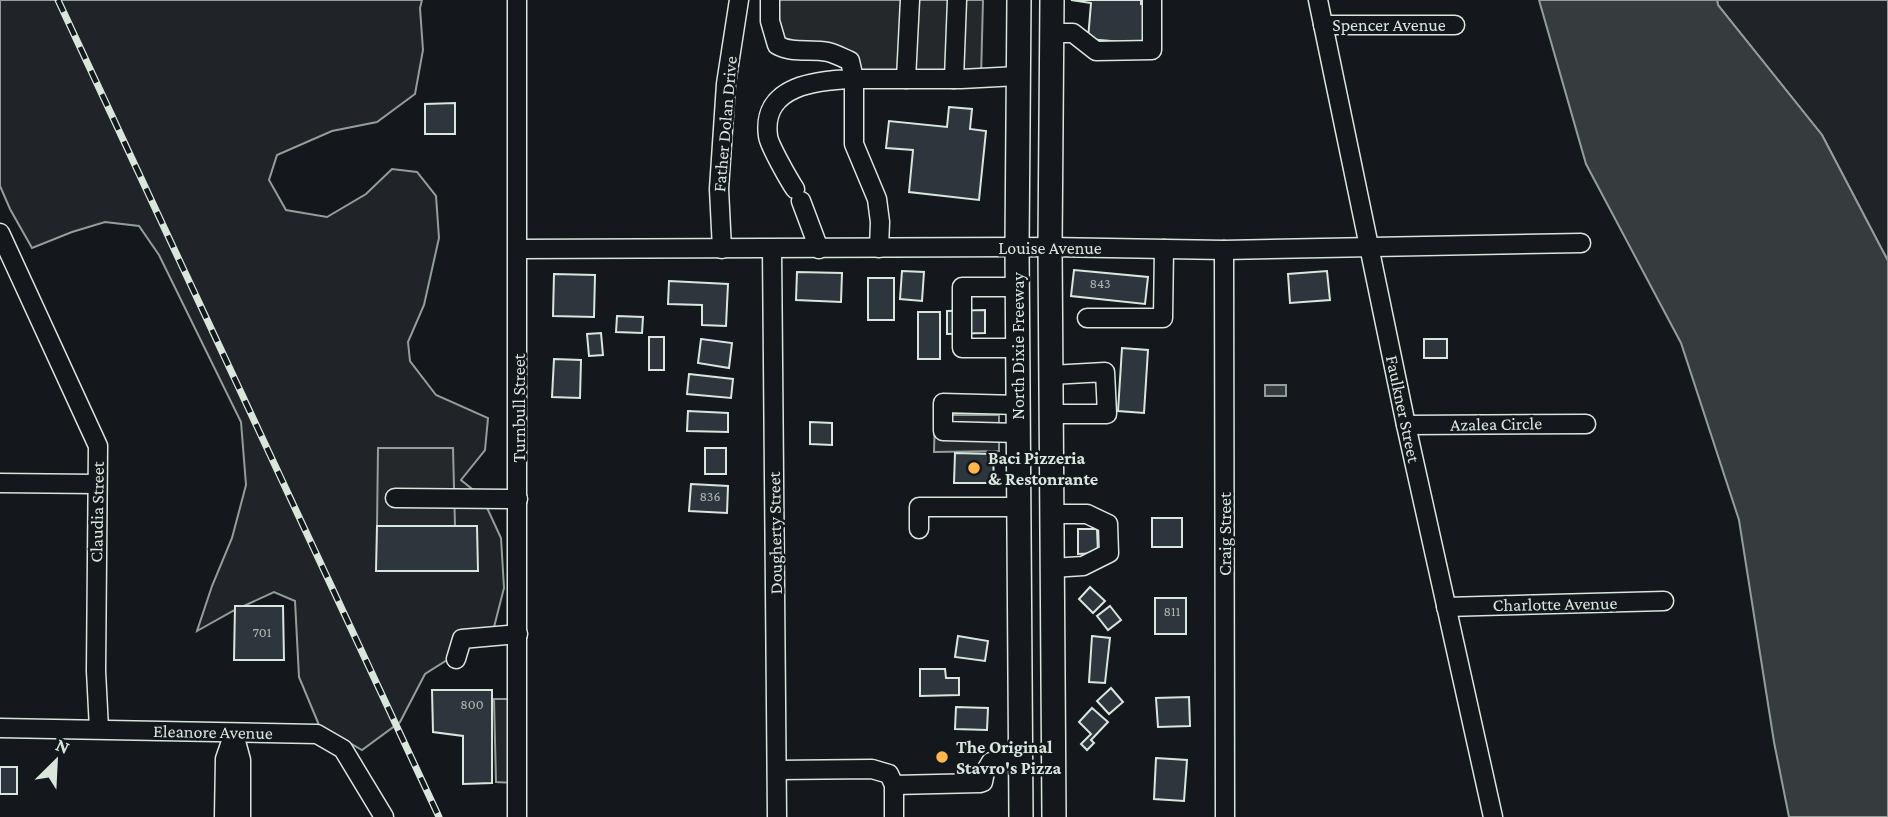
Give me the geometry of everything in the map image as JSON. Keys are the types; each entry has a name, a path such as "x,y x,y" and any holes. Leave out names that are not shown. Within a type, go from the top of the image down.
{"main road":[{"name":"North Dixie Freeway","path":"1019,0 1017,288 1021,817"},
{"name":"North Dixie Freeway","path":"1052,0 1050,247 1054,817"}],"street":[{"name":"Turnbull Street","path":"517,0 517,817"},
{"name":"Father Dolan Drive","path":"722,249 719,189 721,150 726,84 739,0"},
{"path":"770,0 770,21 777,45 785,50 824,52 850,61 854,79 854,144 877,199 879,248"},
{"path":"906,79 909,0"},
{"path":"954,79 957,0"},
{"path":"1052,33 1073,33 1096,51 1153,50 1152,0"},
{"name":"Faulkner Street","path":"1318,0 1406,425 1493,817"},
{"name":"Spencer Avenue","path":"1323,25 1455,25"},
{"path":"819,249 798,195 768,138 769,116 785,93 797,86 828,80 1018,76"},
{"name":"Claudia Street","path":"1,238 98,446 96,671 99,729"},
{"name":"Louise Avenue","path":"519,249 1050,247 1224,250 1581,243"},
{"name":"Dougherty Street","path":"772,249 777,817"},
{"path":"1087,318 1163,318 1164,249"},
{"name":"Craig Street","path":"1224,250 1225,817"},
{"path":"1017,288 962,287 962,348 1018,348"},
{"path":"1051,375 1105,372 1107,414 1052,414"},
{"path":"1018,405 943,403 943,431 1018,433"},
{"name":"Azalea Circle","path":"1406,425 1586,424"},
{"path":"0,483 96,484"},
{"path":"395,498 518,499"},
{"path":"919,529 919,507 1019,508"},
{"path":"1052,514 1087,514 1108,524 1109,553 1083,566 1052,568"},
{"name":"Charlotte Avenue","path":"1446,607 1664,601"},
{"path":"456,659 462,639 518,634"},
{"name":"Eleanore Avenue","path":"0,727 317,734 343,749 384,817"},
{"path":"224,817 225,760 234,733"},
{"path":"234,733 241,760 241,817"},
{"path":"894,785 980,783 983,782 991,762 1021,759"},
{"path":"777,770 872,769 889,775 894,785 894,817"}],"shaded area":[{"path":"0,0 422,0 420,8 423,50 415,94 377,122 332,131 277,155 269,180 286,210 327,217 366,194 392,169 417,172 436,196 439,238 424,305 408,342 410,361 436,395 488,418 485,450 461,480 482,497 501,538 504,588 493,631 425,674 400,722 362,750 319,725 299,677 295,601 274,592 197,631 232,538 246,485 241,422 159,255 139,226 105,222 32,248 0,186"},
{"path":"770,0 983,0 981,78 854,79 850,61 785,50"},
{"path":"1539,0 1717,0 1718,5 1822,135 1888,261 1888,817 1789,817 1774,742 1739,520 1681,343 1586,164"},
{"path":"1717,0 1888,0 1888,261 1822,135 1718,5"},
{"path":"1265,385 1286,385 1286,396 1265,396"},
{"path":"935,415 999,415 999,451 934,452"},
{"path":"378,448 453,448 455,526 377,526"},
{"path":"494,699 518,699 518,783 496,782"}],"building":[{"path":"1071,0 1141,0 1141,4 1150,5 1146,44 1088,39 1091,3"},
{"path":"455,103 455,134 425,134 425,104"},
{"path":"949,107 972,109 970,129 986,131 979,200 909,192 913,150 886,148 889,121 947,127"},
{"path":"1074,270 1148,277 1145,304 1071,296"},
{"path":"902,271 924,272 922,301 900,299"},
{"path":"1327,271 1330,300 1290,303 1288,274"},
{"path":"797,272 842,273 841,302 796,300"},
{"path":"554,274 595,275 594,317 553,316"},
{"path":"868,278 894,278 894,320 868,320"},
{"path":"669,281 728,284 726,326 702,325 702,305 668,304"},
{"path":"985,310 985,333 947,334 947,311"},
{"path":"918,312 940,312 940,359 918,359"},
{"path":"617,316 643,317 642,333 616,332"},
{"path":"601,333 603,355 589,356 587,334"},
{"path":"649,337 664,337 664,370 649,370"},
{"path":"701,339 732,343 729,368 698,363"},
{"path":"1424,339 1447,339 1447,358 1424,358"},
{"path":"1122,348 1148,350 1144,413 1118,411"},
{"path":"554,359 581,360 580,398 552,397"},
{"path":"689,374 733,379 731,398 687,394"},
{"path":"688,411 728,413 728,432 687,431"},
{"path":"810,422 832,423 832,445 810,444"},
{"path":"705,448 726,448 726,474 705,474"},
{"name":"Baci Pizzeria & Restonrante","path":"955,453 993,454 994,483 954,483"},
{"path":"691,484 728,486 727,513 689,511"},
{"path":"1152,518 1182,518 1182,547 1152,547"},
{"path":"377,526 477,526 478,571 376,571"},
{"path":"1078,529 1097,529 1098,553 1078,554"},
{"path":"1090,587 1105,601 1093,613 1079,599"},
{"path":"1155,598 1186,598 1186,634 1155,634"},
{"path":"235,606 283,606 284,660 234,660"},
{"path":"1110,606 1121,620 1108,630 1097,616"},
{"path":"958,636 988,641 985,661 955,657"},
{"path":"1092,636 1110,638 1105,683 1089,682"},
{"path":"920,669 945,669 946,678 959,678 959,695 920,696"},
{"path":"1111,688 1123,702 1109,714 1097,701"},
{"path":"432,690 492,690 492,783 463,784 463,736 433,732"},
{"path":"1189,697 1190,726 1158,727 1156,698"},
{"path":"956,707 988,708 987,730 955,729"},
{"path":"1092,708 1108,722 1091,740 1094,743 1087,750 1081,744 1091,734 1079,722"},
{"path":"1156,758 1187,760 1184,801 1154,799"},
{"path":"0,767 17,767 17,794 0,794"}],"railway":[{"path":"58,0 439,817"}],"place":[{"name":"Baci Pizzeria & Restonrante","path":"974,468"},
{"name":"The Original Stavro's Pizza","path":"942,757"}]}
